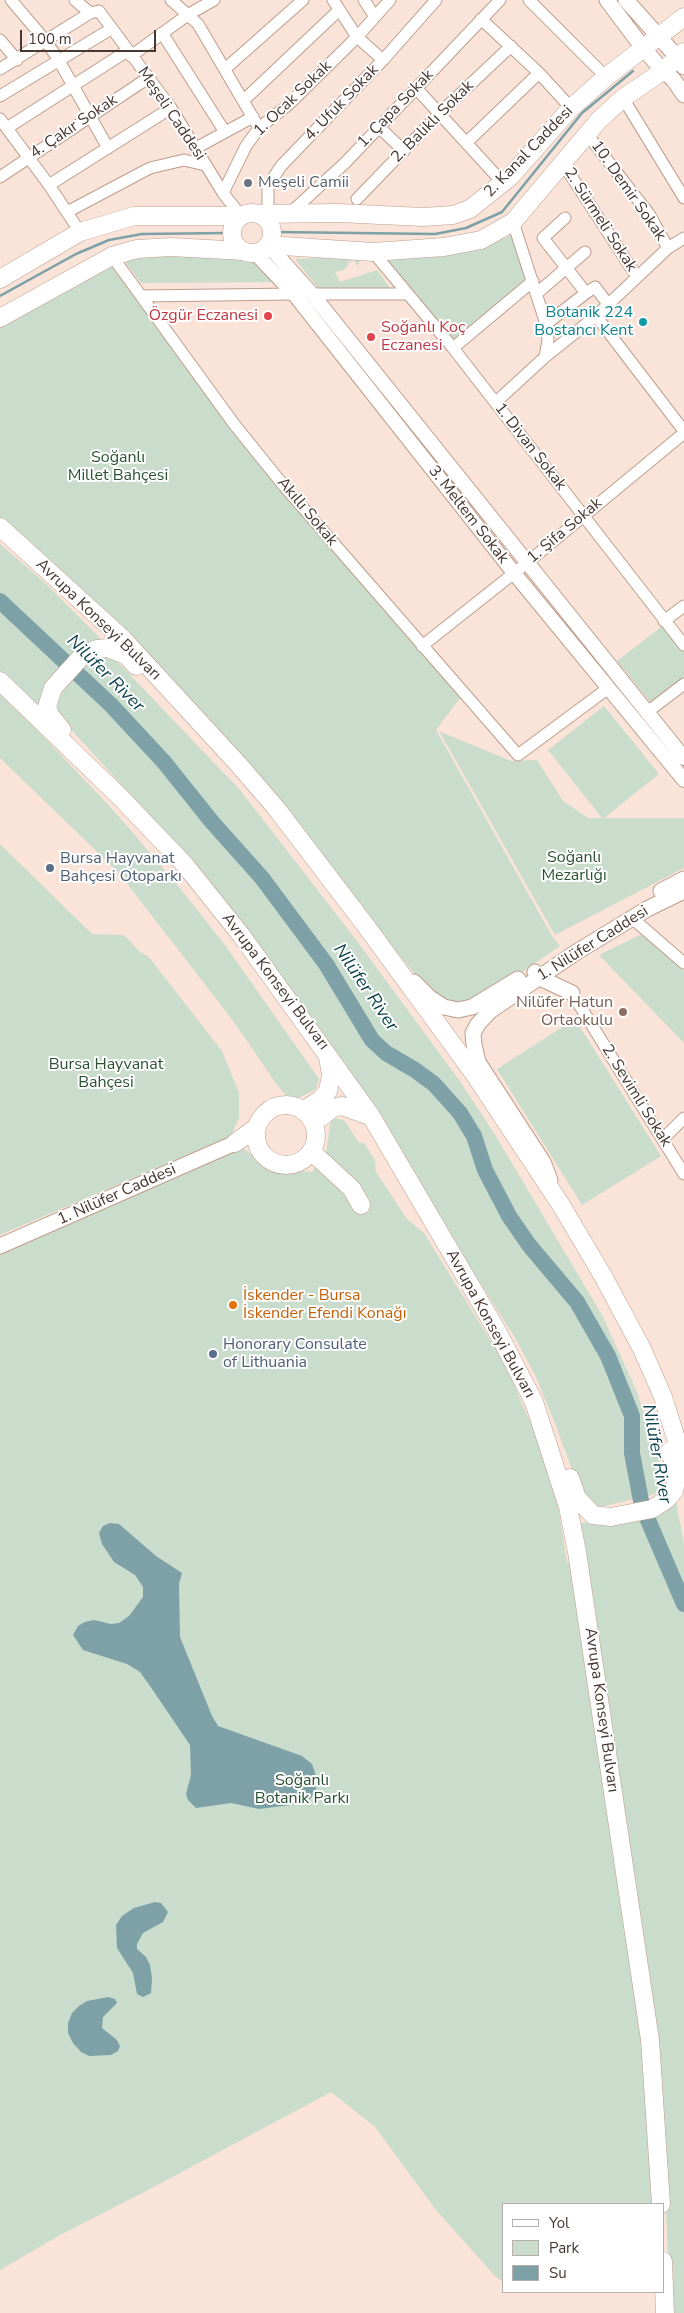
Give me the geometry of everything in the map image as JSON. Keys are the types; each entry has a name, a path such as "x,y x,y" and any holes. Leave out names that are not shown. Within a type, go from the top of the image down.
{"main road":[{"path":"607,0 643,48 662,70 673,79 684,94"},
{"path":"626,0 658,37 682,59"},
{"name":"2. Kanal Caddesi","path":"0,280 80,232 134,216 356,214 423,217 454,215 470,209 503,183 571,108 606,77 684,17"},
{"name":"2. Kanal Caddesi","path":"268,244 373,252 444,247 481,240 513,222 562,162 623,98 662,70 682,59"},
{"path":"0,318 112,256 137,249 171,247 247,252 261,251 268,244 271,237 269,224 265,218 255,215 235,222 232,233 236,245 247,252"},
{"name":"Avrupa Konseyi Bulvarı","path":"0,527 123,639 276,808 366,926 475,1075 561,1205 603,1276 663,1398 684,1464"},
{"path":"121,798 50,715 47,707 53,688 82,656 97,649 108,648 126,655 154,684 203,726"},
{"name":"Avrupa Konseyi Bulvarı","path":"0,681 121,798 185,864 241,935 371,1116 517,1366 534,1402 568,1507 578,1561 650,2040 661,2203"},
{"name":"1. Nilüfer Caddesi","path":"561,1205 543,1162 478,1062 474,1045 474,1034 478,1024 490,1011 536,973 630,908 684,879"},
{"name":"1. Nilüfer Caddesi","path":"561,956 684,891"},
{"name":"1. Nilüfer Caddesi","path":"366,926 408,976 430,998 444,1007 458,1010 472,1007 536,973"},
{"path":"561,956 564,973 572,993"},
{"path":"536,973 572,993"},
{"path":"308,1117 328,1091 331,1075 328,1054"},
{"path":"291,1106 308,1117 316,1138 306,1156 292,1165 279,1165 269,1161 258,1147 256,1136 257,1127 263,1116 276,1107 291,1106"},
{"path":"308,1117 342,1106 371,1116"},
{"path":"235,1143 257,1127"},
{"path":"235,1143 258,1147"},
{"name":"1. Nilüfer Caddesi","path":"0,1246 235,1143"},
{"path":"471,1289 512,1340 534,1382 577,1498 593,1515 611,1517 652,1509 666,1500 674,1491 677,1475 650,1391 603,1276"},
{"path":"664,2287 665,2313"}],"street":[{"path":"11,0 45,40 73,85 108,148"},
{"name":"Meşeli Caddesi","path":"75,0 97,8 111,30 171,108 223,193 255,215"},
{"path":"171,0 198,24 259,128"},
{"path":"225,70 303,0"},
{"path":"333,0 338,11 357,37 383,60"},
{"path":"364,0 375,16"},
{"name":"1. Ocak Sokak","path":"223,193 246,146 259,128 288,105 357,37 390,0"},
{"name":"4. Ufuk Sokak","path":"255,215 268,186 281,166 383,60 436,0"},
{"name":"1. Çapa Sokak","path":"289,214 345,163 500,0"},
{"path":"529,0 606,77"},
{"path":"80,232 49,185 4,124 129,54 211,1"},
{"path":"0,69 97,8"},
{"path":"244,100 338,11"},
{"path":"482,19 539,73 571,108"},
{"path":"0,96 111,30"},
{"path":"162,33 225,132"},
{"path":"0,40 17,60"},
{"name":"2. Balıklı Sokak","path":"357,199 439,114 510,46"},
{"path":"466,143 539,73"},
{"name":"4. Çakır Sokak","path":"0,177 148,78"},
{"path":"416,88 503,183"},
{"path":"623,98 684,198"},
{"path":"49,185 171,108"},
{"path":"196,148 253,117"},
{"path":"379,127 404,151"},
{"name":"10. Demir Sokak","path":"587,134 649,214 668,248"},
{"path":"67,212 150,168 184,160 205,165"},
{"name":"2. Sürmeli Sokak","path":"562,162 637,277"},
{"path":"565,218 543,238 586,293"},
{"path":"513,222 546,324 548,340 545,357"},
{"path":"496,402 545,357 596,316 668,248 684,238"},
{"name":"3. Meltem Sokak","path":"268,244 312,294 684,758"},
{"name":"3. Meltem Sokak","path":"247,252 258,256 294,294 607,689 684,780"},
{"name":"1. Divan Sokak","path":"373,252 496,402 684,645"},
{"path":"536,294 585,252"},
{"name":"Akıllı Sokak","path":"112,256 234,424 273,472 518,755 607,689"},
{"path":"453,348 533,281"},
{"path":"546,324 595,287 608,304"},
{"path":"142,296 294,294"},
{"path":"312,294 406,294"},
{"path":"596,316 684,432"},
{"name":"1. Şifa Sokak","path":"422,646 528,562 684,432"},
{"path":"664,621 684,606"},
{"path":"646,713 684,684"},
{"path":"632,918 684,963"},
{"name":"2. Sevimli Sokak","path":"572,993 684,1174"},
{"path":"663,1139 684,1118"}],"green space":[{"path":"512,234 527,280 455,341 384,258 429,257 482,249"},
{"path":"169,256 248,257 274,282 141,283 126,263 130,259"},
{"path":"363,256 357,266 354,260 348,263 344,270 335,272 340,282 377,270 390,288 318,288 295,259"},
{"name":"Soğanlı Millet Bahçesi","path":"112,260 215,402 461,697 436,730 552,936 560,946 503,985 466,1006 447,1003 429,990 354,903 297,828 0,521 0,322"},
{"path":"0,544 43,581 104,642 42,708 26,697 0,672"},
{"path":"661,623 684,651 684,677 651,703 617,661 661,627"},
{"path":"101,655 114,658 240,790 357,941 459,1080 494,1133 602,1315 637,1392 659,1461 662,1482 655,1494 596,1508 585,1505 536,1377 514,1336 373,1115 192,862 65,723 55,708 55,700 62,690 90,661"},
{"path":"0,695 40,733 114,811 175,882 225,945 319,1079 316,1089 295,1100 286,1095 277,1085 234,1022 118,872 0,758"},
{"name":"Soğanlı Mezarlığı","path":"604,706 659,774 604,818 684,818 684,868 555,935 439,731 511,761 537,760 563,801 588,818 602,818 548,750"},
{"name":"Bursa Hayvanat Bahçesi","path":"0,844 92,934 124,935 140,952 148,956 222,1051 239,1093 239,1118 231,1136 0,1235"},
{"path":"642,934 684,971 684,1043 599,955"},
{"path":"575,1019 661,1156 582,1205 497,1069"},
{"name":"Soğanlı Botanik Parkı","path":"331,1118 344,1120 359,1143 364,1143 375,1160 376,1172 407,1219 424,1233 506,1366 537,1438 558,1505 567,1563 573,1563 641,2018 656,2203 502,2203 502,2281 495,2276 436,2210 375,2127 331,2092 62,2234 0,2270 0,1255 181,1175 241,1146 267,1168 277,1173 312,1172 326,1153"},
{"path":"676,1501 684,1545 684,2313 670,2313 663,2124 578,1523 615,1521"}],"water":[{"path":"110,1523 119,1524 156,1556 182,1573 179,1584 180,1637 212,1716 218,1726 302,1756 312,1764 317,1779 316,1789 311,1798 299,1804 259,1809 231,1803 196,1808 188,1800 186,1794 191,1775 190,1745 150,1686 140,1672 127,1664 83,1650 73,1635 78,1626 85,1622 94,1620 111,1624 119,1623 129,1616 143,1597 143,1587 135,1575 114,1562 102,1544 99,1533 103,1526"},
{"path":"155,1902 161,1903 168,1912 163,1922 143,1933 137,1944 137,1949 146,1957 150,1965 152,1978 151,1993 143,1997 137,1994 133,1973 117,1948 116,1925 122,1916 134,1908"},
{"path":"108,1997 115,1999 117,2003 103,2017 102,2028 117,2040 120,2046 118,2051 111,2055 89,2056 81,2052 73,2043 68,2033 68,2023 72,2013 79,2006 87,2001"}],"waterway":[{"path":"275,232 435,234 466,228 502,212 582,113 633,71"},
{"path":"0,296 76,254 109,240 142,234 226,233"},
{"name":"Nilüfer River","path":"0,601 111,705 164,762 212,822 262,878 326,964 372,1040 386,1053 434,1084 460,1113 474,1136 485,1170 509,1216 529,1245 577,1302 608,1356 632,1416 632,1453 642,1506 684,1604"}],"place":[{"name":"Meşeli Camii","path":"248,183"},
{"name":"Özgür Eczanesi","path":"268,316"},
{"name":"Botanik 224 Bostancı Kent","path":"643,322"},
{"name":"Soğanlı Koç Eczanesi","path":"371,337"},
{"name":"Bursa Hayvanat Bahçesi Otoparkı","path":"50,868"},
{"name":"Nilüfer Hatun Ortaokulu","path":"623,1012"},
{"name":"İskender - Bursa İskender Efendi Konağı","path":"233,1305"},
{"name":"Honorary Consulate of Lithuania","path":"213,1354"}]}
